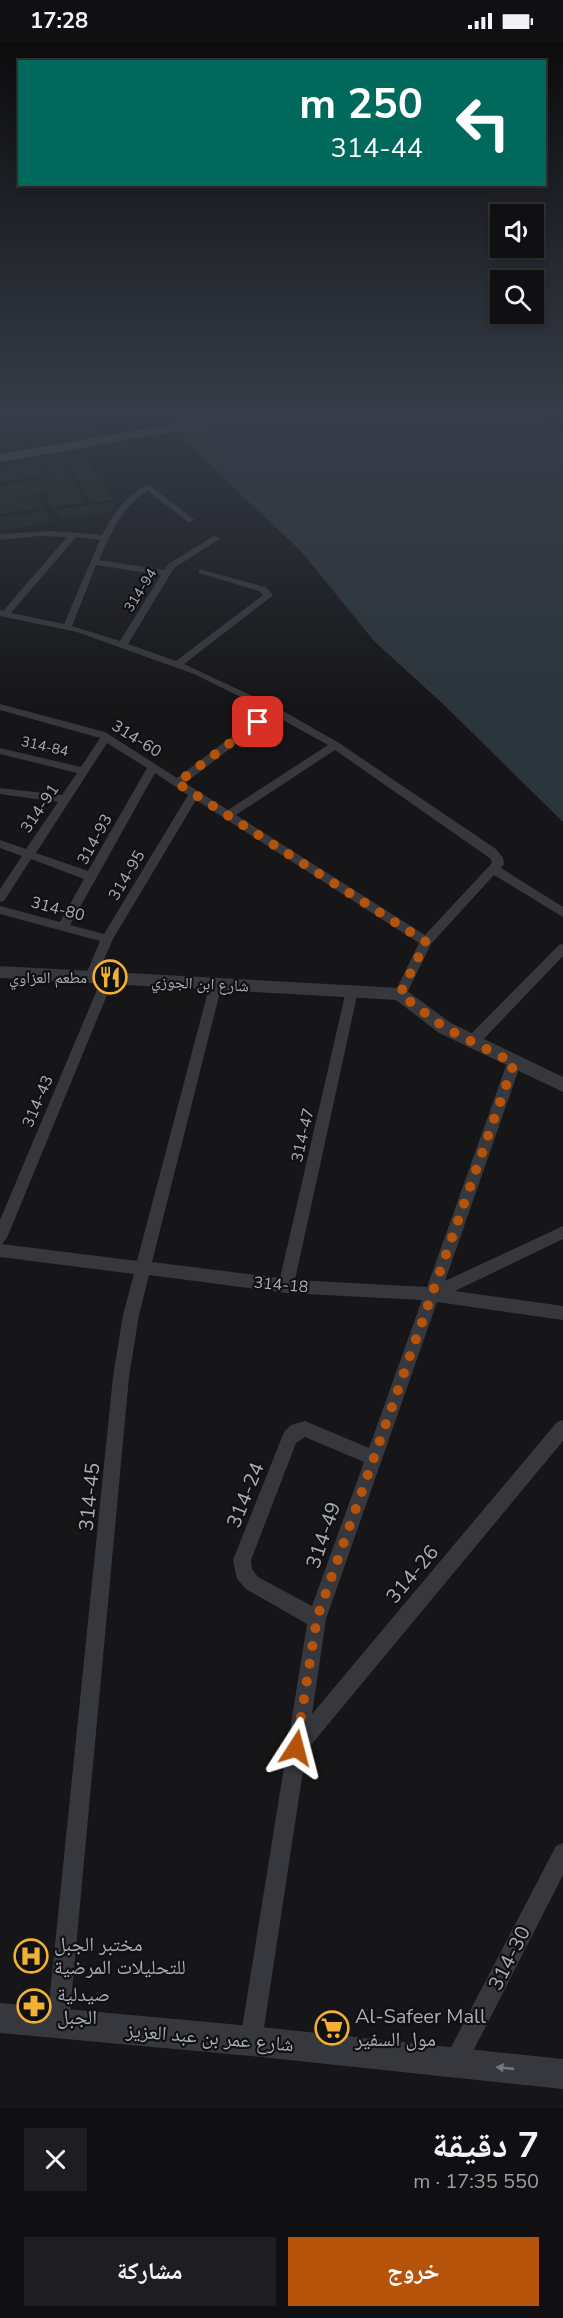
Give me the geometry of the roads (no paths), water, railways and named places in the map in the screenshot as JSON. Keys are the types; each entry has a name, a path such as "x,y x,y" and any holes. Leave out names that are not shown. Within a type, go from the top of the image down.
{"street":[{"path":"68,627 104,538 123,510"},
{"path":"179,510 191,520"},
{"path":"0,537 25,533 74,534 104,538"},
{"path":"2,614 74,534"},
{"name":"314-94","path":"123,644 175,562 217,538"},
{"path":"94,562 167,573"},
{"path":"178,664 268,596 262,589 202,571"},
{"path":"2,614 68,627 123,644 178,664 274,710 335,745 492,852 498,864 426,942 400,994 445,1028 514,1063 561,1082"},
{"name":"314-60","path":"0,707 101,734 426,942"},
{"path":"177,783 274,710"},
{"name":"314-91","path":"0,897 106,737"},
{"path":"228,815 335,745"},
{"name":"314-84","path":"0,752 84,771"},
{"name":"314-93","path":"63,927 153,767"},
{"path":"0,791 65,799"},
{"name":"314-95","path":"91,977 106,939 194,794"},
{"path":"0,844 92,877"},
{"path":"493,869 563,913"},
{"name":"314-80","path":"0,910 106,939"},
{"path":"472,1042 563,948"},
{"name":"شارع ابن الجوزي","path":"0,972 400,994"},
{"name":"314-43","path":"0,1238 108,978"},
{"name":"314-45","path":"58,2024 121,1377 131,1315 142,1269 216,984"},
{"name":"314-47","path":"286,1286 352,991"},
{"name":"314-49","path":"250,2041 317,1618 514,1063"},
{"path":"431,1294 563,1232"},
{"name":"314-18","path":"0,1250 286,1286 431,1294 563,1313"},
{"name":"314-26","path":"296,1748 563,1428"},
{"name":"314-24","path":"317,1618 252,1583 243,1573 242,1560 290,1438 297,1431 305,1429 374,1458"},
{"name":"314-30","path":"455,2063 563,1853"},
{"name":"شارع عمر بن عبد العزيز","path":"0,2018 250,2041 563,2074"}],"place":[{"name":"مطعم العزاوي","path":"110,977"},
{"name":"مختبر الجبل للتحليلات المرضية","path":"31,1956"},
{"name":"صيدلية الجبل","path":"34,2006"},
{"name":"Al-Safeer Mall مول السفير","path":"332,2028"}]}
